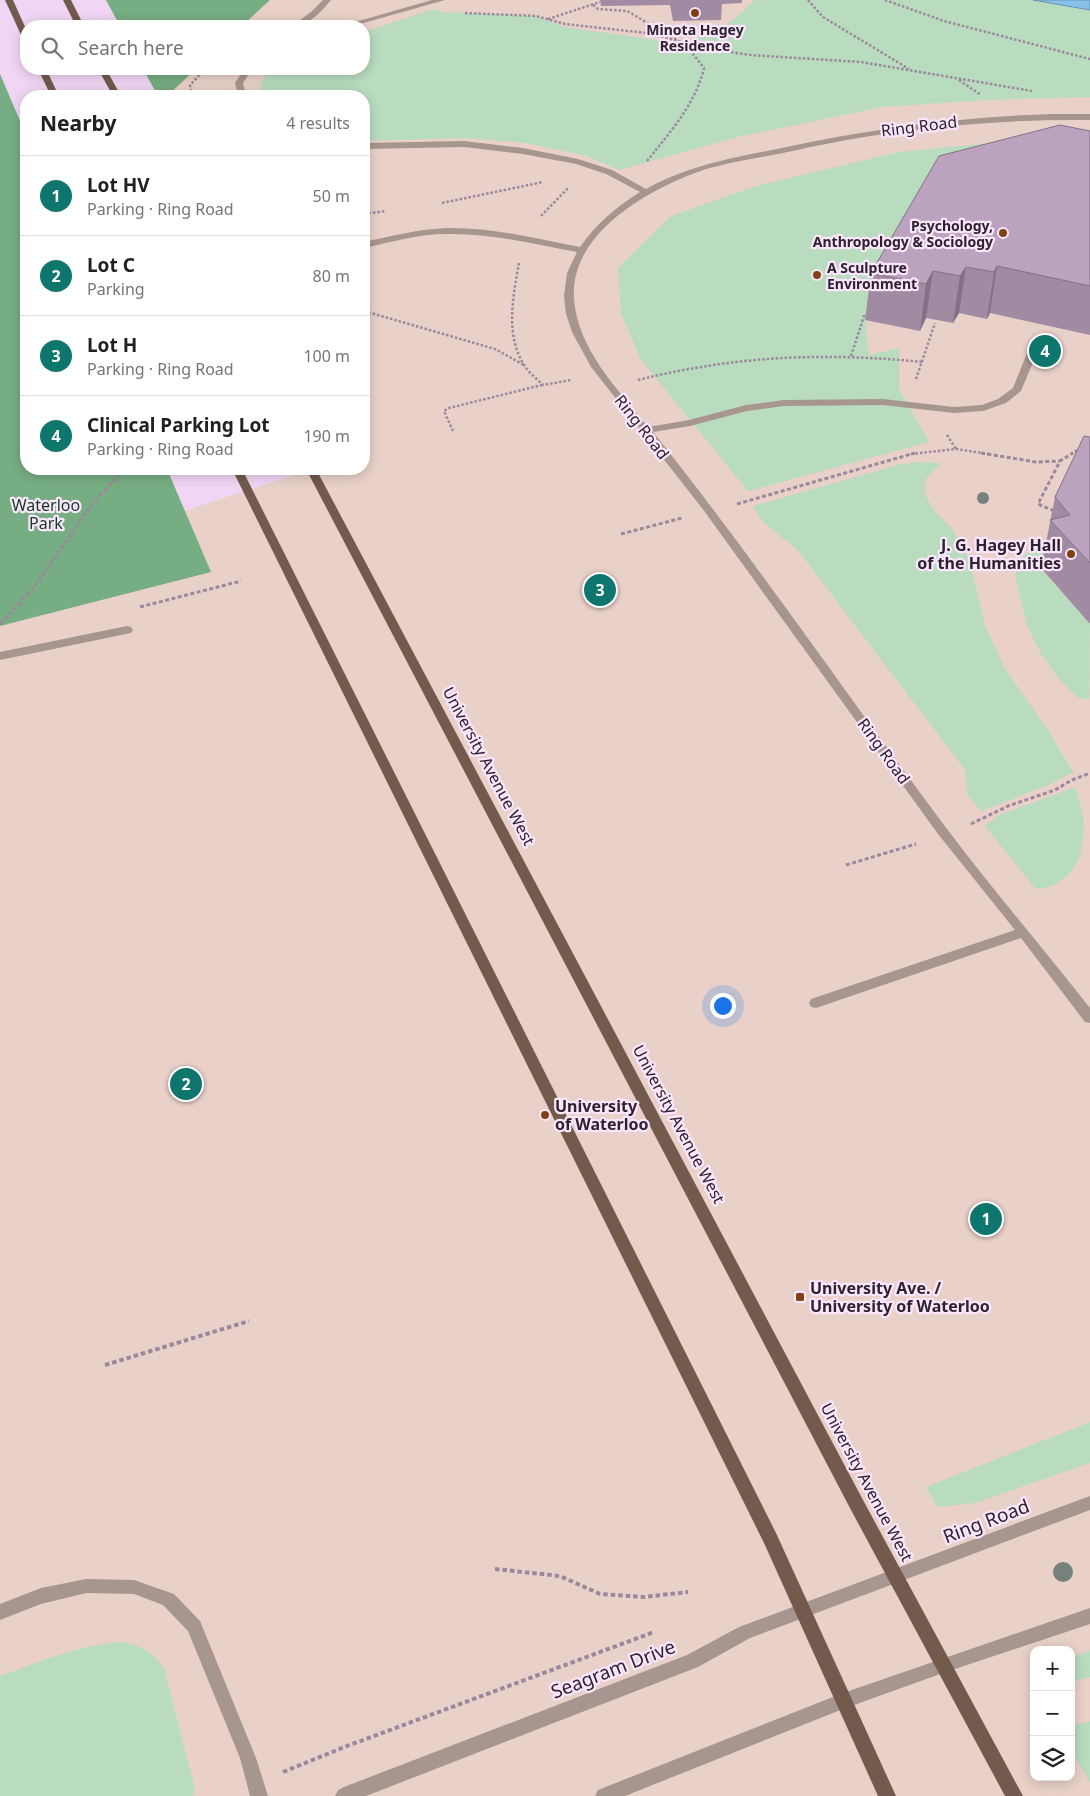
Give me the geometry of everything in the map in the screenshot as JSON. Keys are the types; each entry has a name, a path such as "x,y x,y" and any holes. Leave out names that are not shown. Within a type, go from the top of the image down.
{"main road":[{"path":"9,0 20,24"},
{"path":"67,0 77,20"},
{"path":"45,75 52,90"},
{"path":"105,75 113,90"},
{"path":"240,475 770,1538 887,1796"},
{"name":"University Avenue West","path":"314,475 895,1575 1014,1796"}],"street":[{"path":"305,20 314,14 327,0"},
{"path":"367,20 441,0"},
{"path":"241,90 240,83 245,75"},
{"name":"Ring Road","path":"1090,117 997,118 906,126 864,133 693,171 646,192 624,206 594,234 582,250 573,271 568,293 571,316 578,337 611,387 714,517 944,834 1024,932 1090,1018"},
{"path":"370,146 464,144 524,151 578,162 609,172 646,192"},
{"path":"370,244 423,233 447,231 472,232 582,250"},
{"path":"646,430 690,423 746,408 784,403 883,402 954,410 983,408 1002,401 1017,389 1036,343"},
{"path":"0,656 127,630"},
{"path":"816,1003 1024,932"},
{"name":"Ring Road","path":"895,1575 1090,1503"},
{"name":"Seagram Drive","path":"344,1796 692,1661 745,1632 895,1575"},
{"path":"0,1612 41,1596 86,1586 134,1588 168,1599 194,1626 248,1758 259,1796"},
{"path":"604,1796 843,1701 943,1665 1090,1616"}],"path":[{"path":"808,0 823,17 912,70"},
{"path":"885,0 944,20 1090,59"},
{"path":"547,19 600,2"},
{"path":"427,4 433,9 444,12 536,16 565,24 646,33 685,44 750,55 862,62 1028,89 1036,92"},
{"path":"593,5 598,10 627,10 656,29 685,44 704,68 702,79 690,106 645,163"},
{"path":"191,90 190,85 199,75"},
{"path":"440,204 547,182"},
{"path":"370,213 392,210"},
{"path":"370,313 495,349 524,365"},
{"path":"851,356 864,316 874,318"},
{"path":"927,406 913,387 936,323"},
{"path":"654,375 686,368 780,356 851,356 922,362"},
{"path":"453,431 444,411 448,408 543,385"},
{"path":"754,499 919,452 956,449 1036,462 1060,461 1082,447"},
{"path":"1060,461 1038,504 1060,514"},
{"path":"0,624 45,573 66,539 118,475"},
{"path":"621,534 689,516"},
{"path":"1008,806 1056,790 1072,780 1090,773"},
{"path":"846,865 910,846"},
{"path":"105,1365 250,1321"},
{"path":"495,1569 560,1576 600,1594 644,1597 688,1592"},
{"path":"347,1746 654,1632"}],"shaded area":[{"name":"University of Waterloo","path":"106,0 1090,0 1090,1796 0,1796 0,580 196,507 295,475 370,475 370,90 155,90 146,75 370,75 370,20 117,20"}],"green space":[{"path":"106,0 270,0 248,20 117,20"},
{"path":"755,0 1033,0 1090,10 1090,97 988,100 883,107 738,137 619,170 587,156 525,143 465,138 370,141 370,90 260,90 266,75 370,75 370,30 433,9 444,12 536,16 564,27 685,44 730,22"},
{"name":"Waterloo Park","path":"0,74 20,121 20,475 170,475 211,572 0,626"},
{"path":"146,75 190,75 173,90 155,90"},
{"path":"981,144 983,181 931,199 865,318 869,355 899,348 899,389 929,442 748,491 641,360 621,314 618,268 671,216 756,186 899,152"},
{"path":"920,462 941,463 925,480 925,495 936,513 954,531 964,549 976,586 985,625 1004,667 1048,730 1073,772 1051,784 981,811 968,796 965,770 800,553 762,521 753,506 901,464"},
{"path":"1045,545 1041,569 1090,624 1089,699 1078,698 1060,680 1041,654 1027,626 1015,576 1019,560 1034,547"},
{"path":"1075,787 1082,811 1083,824 1081,850 1077,862 1061,881 1045,888 1035,888 985,826 999,815"},
{"path":"1090,1422 1090,1463 975,1503 937,1507 926,1487"},
{"path":"123,1642 146,1650 164,1668 195,1789 193,1796 0,1796 0,1676 76,1650 107,1643"},
{"path":"1090,1651 1090,1677 1075,1681 1075,1656"},
{"path":"1090,1721 1090,1783 1075,1756 1075,1726"}],"water":[{"path":"1033,0 1090,0 1090,10"}],"building":[{"name":"Psychology, Anthropology & Sociology","path":"1060,125 1090,131 1090,286 997,266 994,272 966,267 960,276 933,271 926,284 871,273 939,156"},
{"path":"1084,436 1090,437 1090,563 1050,520 1070,515 1055,497"}],"place":[{"name":"Minota Hagey Residence","path":"695,13"},
{"name":"Psychology, Anthropology & Sociology","path":"1003,233"},
{"name":"A Sculpture Environment","path":"817,275"},
{"name":"Clinical Parking Lot","path":"1045,351"},
{"name":"J. G. Hagey Hall of the Humanities","path":"1071,554"},
{"name":"Lot H","path":"600,590"},
{"name":"Lot C","path":"186,1084"},
{"name":"University of Waterloo","path":"545,1115"},
{"name":"Lot HV","path":"986,1219"},
{"name":"University Ave. / University of Waterloo","path":"800,1297"}]}
